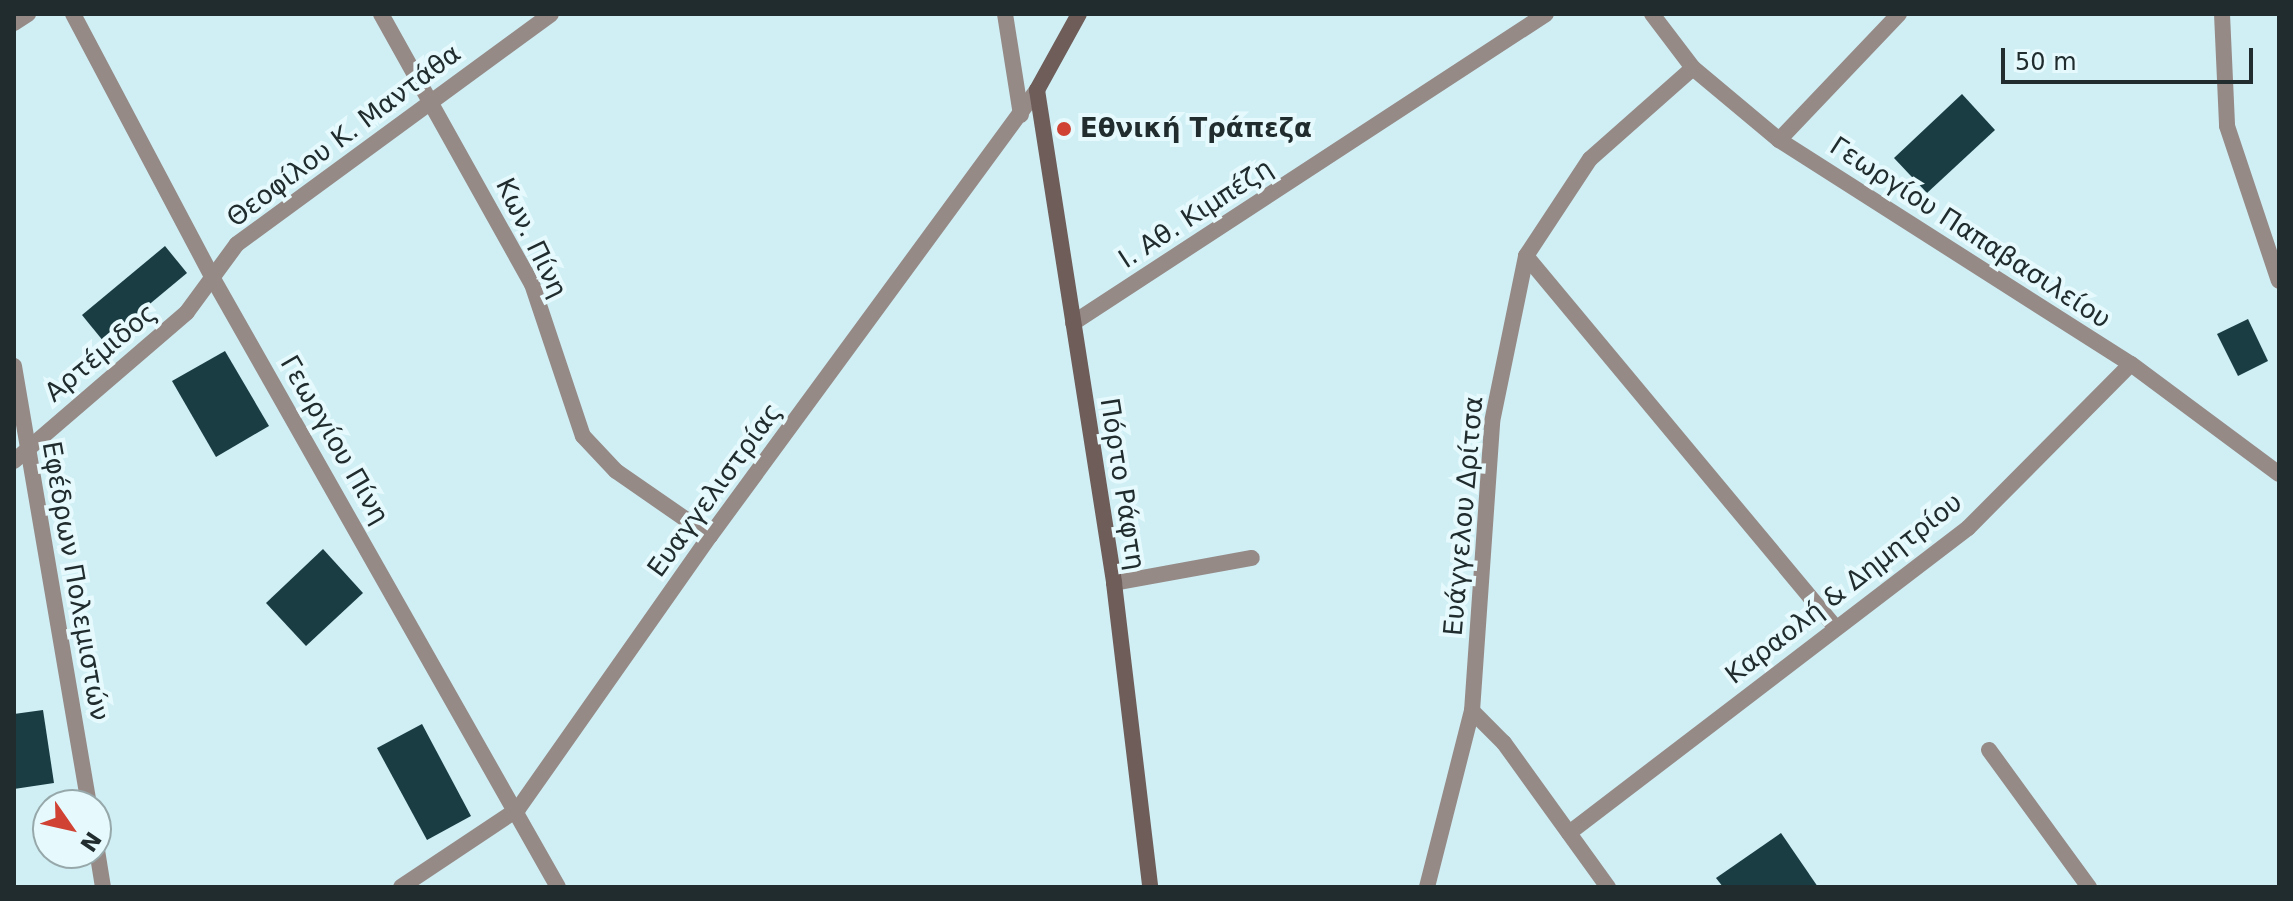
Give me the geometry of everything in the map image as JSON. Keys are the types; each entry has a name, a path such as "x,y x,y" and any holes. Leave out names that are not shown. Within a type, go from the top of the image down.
{"main road":[{"path":"1037,90 1079,14"},
{"name":"Πόρτο Ράφτη","path":"1037,90 1114,583 1150,887"}],"street":[{"path":"14,23 28,14"},
{"name":"Γεωργίου Πίνη","path":"73,14 212,277 518,809 558,887"},
{"name":"Κων. Πίνη","path":"381,14 432,99 532,284 583,436 616,471 710,536"},
{"name":"Θεοφίλου Κ. Μαντάθα","path":"212,277 237,244 551,14"},
{"path":"1005,14 1021,115"},
{"name":"Ι. Αθ. Κιμπέζη","path":"1073,323 1546,14"},
{"name":"Γεωργίου Παπαβασιλείου","path":"1652,14 1693,68 1779,140 2131,364 2279,474"},
{"path":"1779,140 1899,14"},
{"path":"2222,14 2227,126 2279,281"},
{"name":"Ευάγγελου Δρίτσα","path":"1427,887 1472,711 1492,422 1526,256 1590,159 1693,68"},
{"name":"Ευαγγελιστρίας","path":"401,887 518,809 710,536 1037,90"},
{"path":"1526,256 1836,628"},
{"name":"Αρτέμιδος","path":"14,461 187,312 212,277"},
{"name":"Καραολή & Δημητρίου","path":"1569,833 1968,528 2131,364"},
{"name":"Εφέδρων Πολεμιστών","path":"14,366 86,789"},
{"path":"1114,583 1252,558"},
{"path":"1472,711 1504,743 1608,887"},
{"path":"1989,750 2089,887"}],"building":[{"path":"1962,94 1995,130 1927,193 1894,158"},
{"path":"165,246 187,273 104,342 82,315"},
{"path":"2248,319 2268,361 2238,376 2217,334"},
{"path":"225,351 269,426 216,457 172,381"},
{"path":"323,549 363,593 306,646 266,603"},
{"path":"43,710 54,783 14,789 14,714"},
{"path":"422,724 471,816 427,840 377,748"},
{"path":"1781,833 1818,887 1723,887 1716,878"}],"place":[{"name":"Εθνική Τράπεζα","path":"1064,129"}]}
